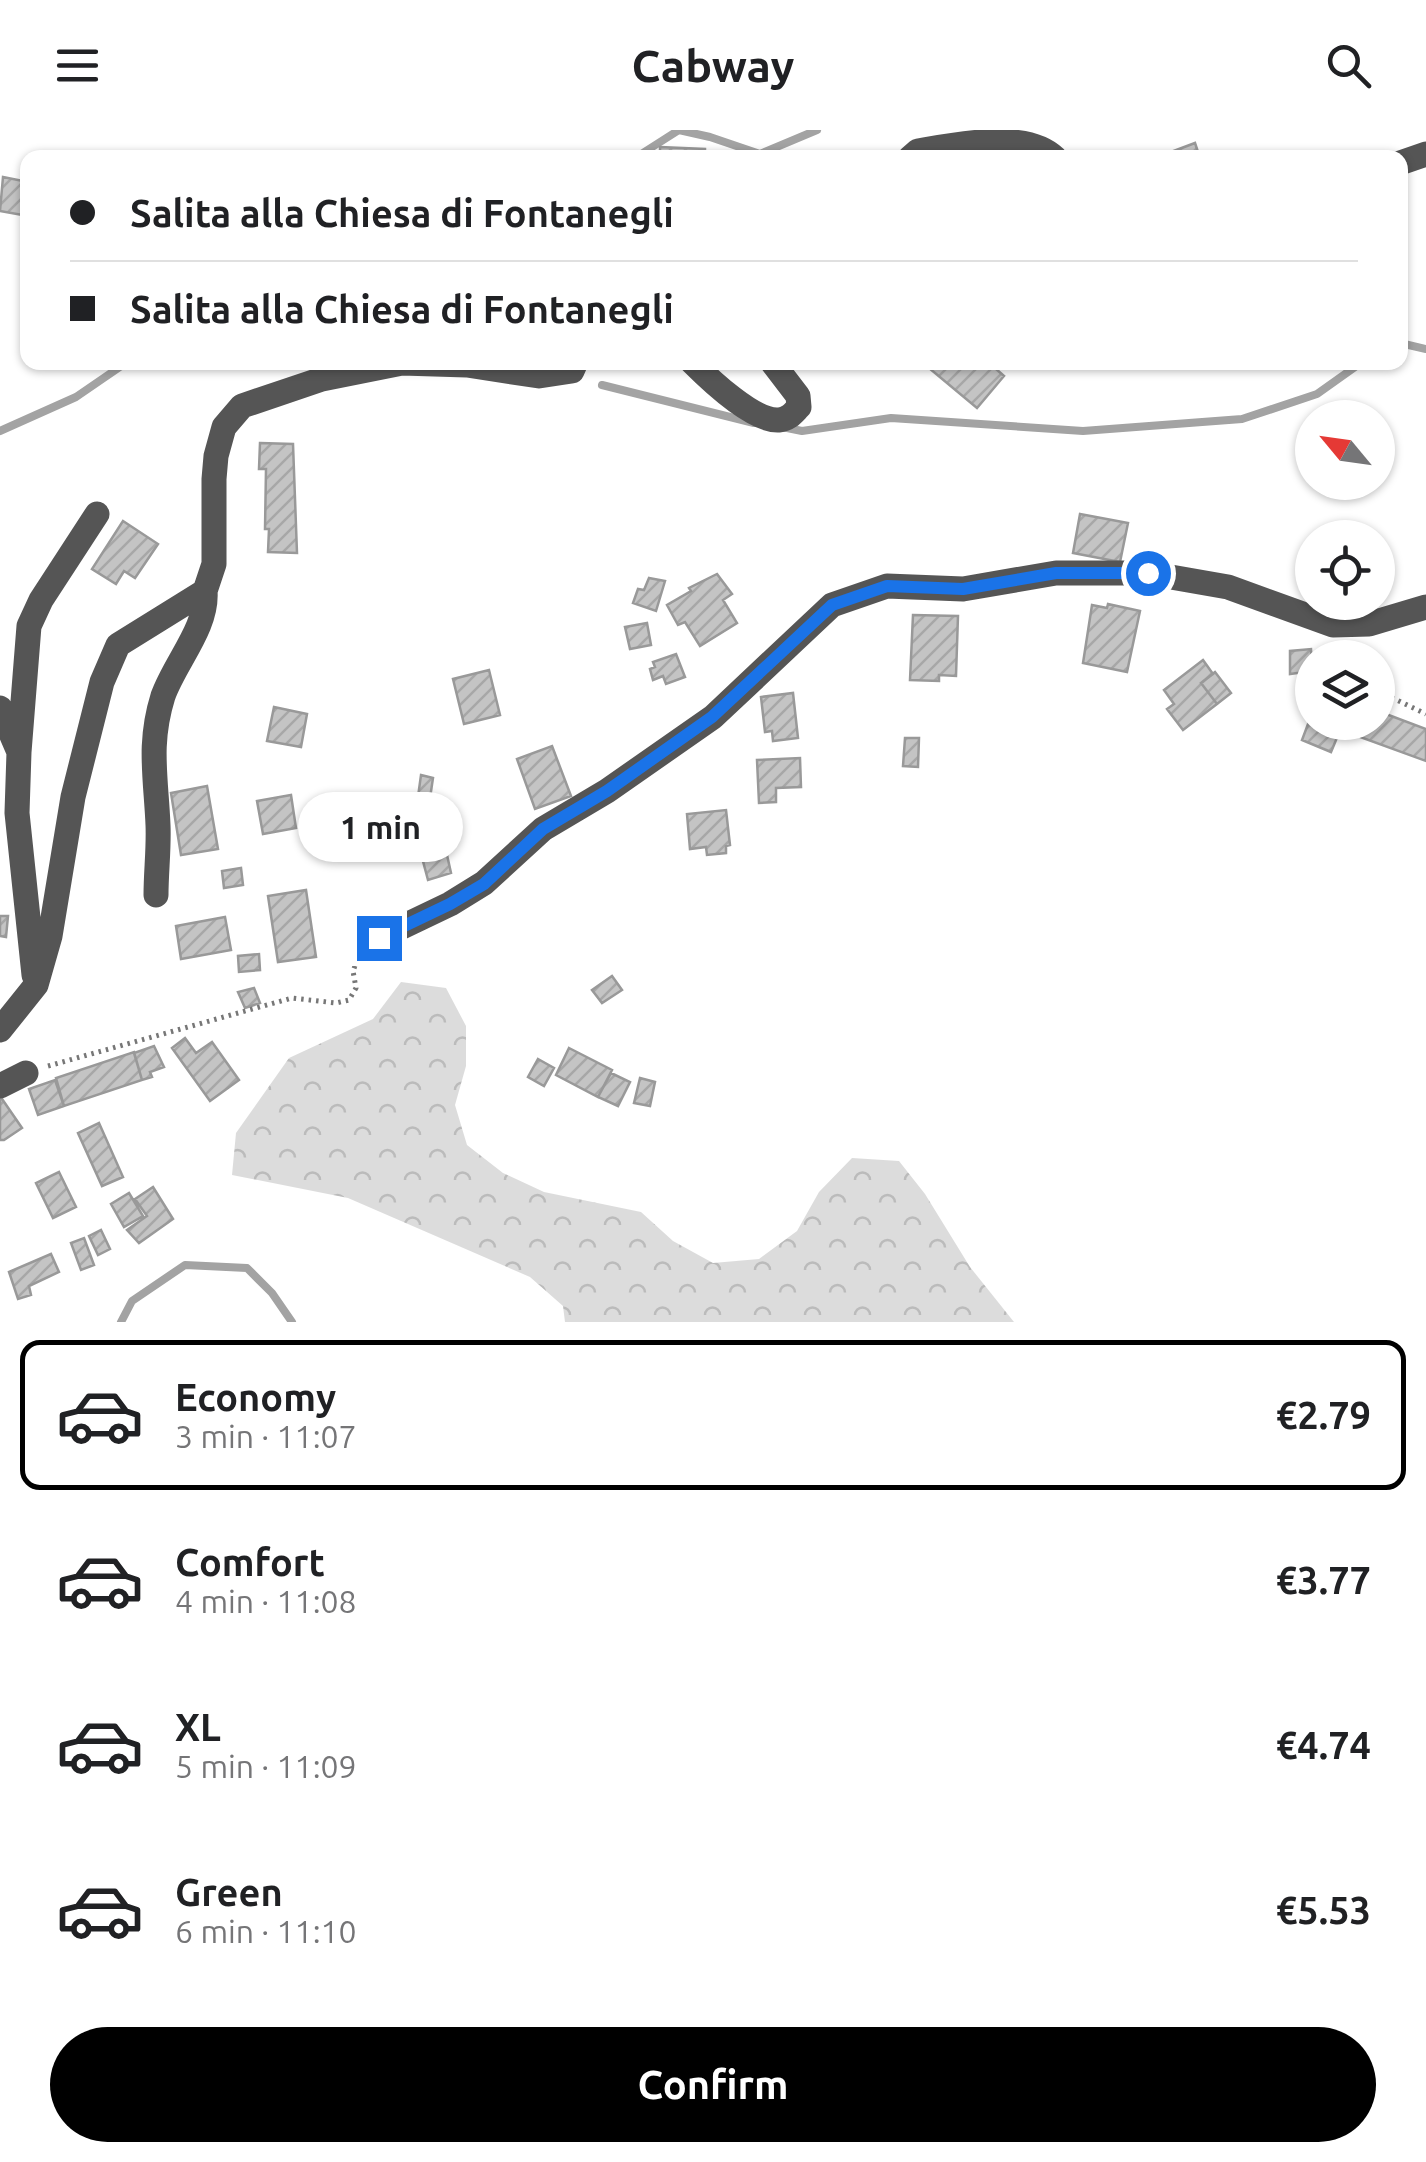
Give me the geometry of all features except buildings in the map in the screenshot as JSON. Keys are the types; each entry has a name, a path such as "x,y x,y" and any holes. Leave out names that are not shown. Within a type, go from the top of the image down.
{"street":[{"path":"924,150 1006,136 1032,139 1045,150"},
{"path":"156,894 154,733 175,667 207,609 205,591 214,564 216,456 224,427 242,406 322,379 367,370"},
{"path":"500,370 538,376 572,370"},
{"path":"700,370 752,410 778,420 789,417 800,407 798,396 778,370"},
{"path":"36,985 27,932 17,813 29,626 41,600 97,514"},
{"path":"379,938 484,884 543,829 607,791 712,717 832,605 850,596 887,586 963,589 1056,573 1148,573 1228,587 1333,625 1369,624 1426,607"},
{"path":"0,1030 36,985 50,936 73,798 102,682 118,645 205,591"},
{"path":"0,708 19,752"},
{"path":"0,1086 26,1072"}],"path":[{"path":"1395,699 1426,714"},
{"path":"26,1072 292,998 336,1003 349,1000 356,988 356,957 364,944 379,938"}],"green space":[{"path":"401,982 446,988 466,1026 466,1066 455,1105 467,1145 503,1173 544,1192 641,1212 673,1241 713,1263 759,1259 797,1231 819,1192 852,1158 899,1161 925,1194 970,1267 1014,1322 565,1322 563,1306 530,1277 348,1198 232,1175 236,1133 289,1058 373,1019"}],"waterway":[{"path":"648,150 679,130 748,150"},
{"path":"770,150 817,130"},
{"path":"1408,345 1426,349"},
{"path":"0,431 76,397 115,370"},
{"path":"782,427 802,431 891,418 1083,431 1242,419 1317,394 1351,370"},
{"path":"602,385 754,423"},
{"path":"121,1322 132,1301 185,1265 247,1268 272,1293 292,1322"}],"route":[{"path":"379,938 484,884 543,829 607,791 712,717 832,605 850,596 887,586 963,589 1056,573 1148,573"}]}
